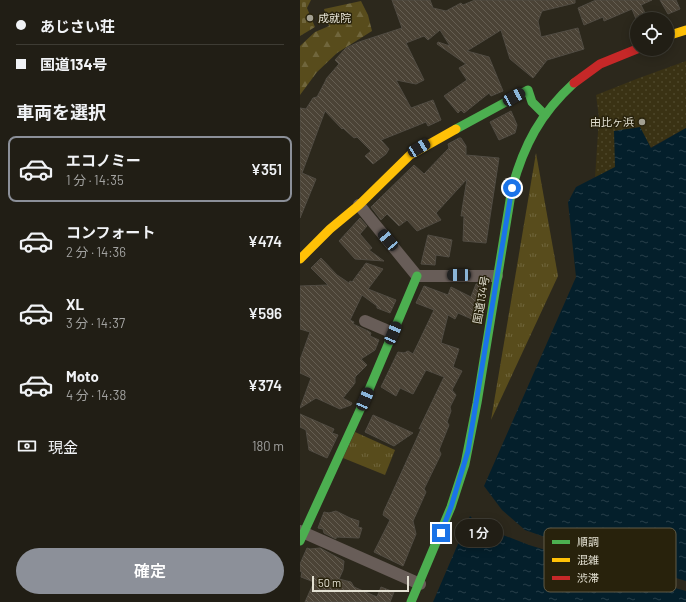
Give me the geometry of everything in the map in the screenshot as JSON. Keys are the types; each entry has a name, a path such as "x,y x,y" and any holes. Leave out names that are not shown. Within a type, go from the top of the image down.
{"main road":[{"path":"674,34 686,30"},
{"name":"国道134号","path":"411,602 420,584 451,507 465,464 477,403 512,188 522,156 533,132 555,100 573,84 601,64 630,52"},
{"path":"304,255 330,229 359,205 410,154 429,142 528,90 532,102 545,115"},
{"path":"301,535 365,399 417,276"}],"street":[{"path":"359,205 417,276 497,276"},
{"path":"300,267 304,255"},
{"path":"365,320 393,333"},
{"path":"301,535 420,584"}],"green space":[{"path":"300,0 311,0 307,8 315,27 300,36"},
{"path":"361,1 368,15 372,31 337,53 317,72 300,95 300,46 315,32 329,26 324,9"},
{"path":"536,153 558,276 491,420"},
{"path":"355,432 395,450 385,475 343,458"}],"sand":[{"name":"由比ヶ浜","path":"686,61 686,128 595,178 599,117 596,95"}],"water":[{"path":"640,127 651,148 686,128 686,581 676,578 676,528 544,528 544,537 525,530 502,510 484,486 576,277 568,202 576,187 615,167 614,131"},
{"path":"470,516 480,526 544,550 544,592 676,592 676,588 686,591 686,602 433,602"}],"building":[{"path":"392,0 430,0 433,8 446,11 461,3 463,5 475,0 575,0 575,3 542,11 538,21 541,37 578,28 584,49 547,60 533,78 510,59 501,30 467,51 489,57 503,91 491,96 489,93 464,113 461,110 458,113 444,96 467,80 459,68 466,64 437,44 438,42 450,46 440,30 428,40 424,36 406,43 424,80 416,84 396,80 411,108 433,100 441,120 428,126 426,122 381,140 389,149 386,154 373,164 365,156 371,151 357,137 354,138 343,128 342,129 325,111 302,173 316,179 300,218 300,108 306,109 313,98 317,97 326,79 339,64 335,60 346,48 359,42 402,28"},
{"path":"596,0 652,0 641,5 644,12 633,12 632,9 604,21 603,17 584,25 578,8"},
{"path":"660,0 676,0 680,9 673,12 667,12"},
{"path":"511,111 517,125 515,133 499,140 490,122"},
{"path":"461,138 466,146 466,155 499,158 486,243 463,241 464,216 461,216 467,179 436,213 441,220 417,231 407,220 399,226 387,214 381,220 371,207 414,165 424,174 449,148 448,144"},
{"path":"360,218 367,226 360,234 372,248 369,250 384,261 355,259 339,241"},
{"path":"428,235 452,240 449,257 436,255 435,265 421,264"},
{"path":"321,258 337,275 349,283 350,281 352,282 366,263 383,269 368,289 396,300 390,313 377,308 377,306 362,295 350,320 354,322 353,324 371,333 370,336 379,340 375,350 361,359 367,365 355,377 355,383 343,398 352,403 351,405 340,409 316,398 300,408 311,378 300,373 300,360 310,332 300,329 300,286 328,285 311,268"},
{"path":"476,284 484,284 474,320 458,313 455,319 448,315 441,343 459,349 453,367 462,371 452,390 456,395 450,407 451,411 447,422 449,425 439,450 441,454 424,489 426,492 413,521 416,534 403,566 374,552 390,520 383,515 384,511 422,427 419,429 444,377 426,370 413,394 400,388 396,396 381,387 398,352 404,353 408,351 413,354 434,310 416,303 424,286 448,295 451,287 471,297"},
{"path":"300,414 334,429 332,433 338,435 327,458 309,450 306,430 300,427"},
{"path":"373,415 413,433 394,446 365,432"},
{"path":"336,511 359,521 358,527 362,528 359,538 336,537 336,539 324,533 323,529 318,528 324,512 329,513"},
{"path":"307,548 320,548 344,561 343,570 339,579 351,582 354,587 377,597 381,587 394,592 390,602 305,602 314,582 301,577 302,572 300,571 300,564"}],"traffic: fast":[{"path":"411,602 451,507 465,464 477,403 512,188 517,172 535,131 552,106 574,83"},
{"path":"456,129 528,90 532,102 545,115"},
{"path":"300,541 365,399 417,276"}],"traffic: slow":[{"path":"674,34 686,30"},
{"path":"300,259 330,229 359,205 410,155 456,129"}],"traffic: jam":[{"path":"574,83 600,64 630,52"}],"place":[{"name":"成就院","path":"310,18"},
{"name":"由比ヶ浜","path":"642,122"}],"route":[{"path":"441,533 461,478 468,451 512,188"}]}
